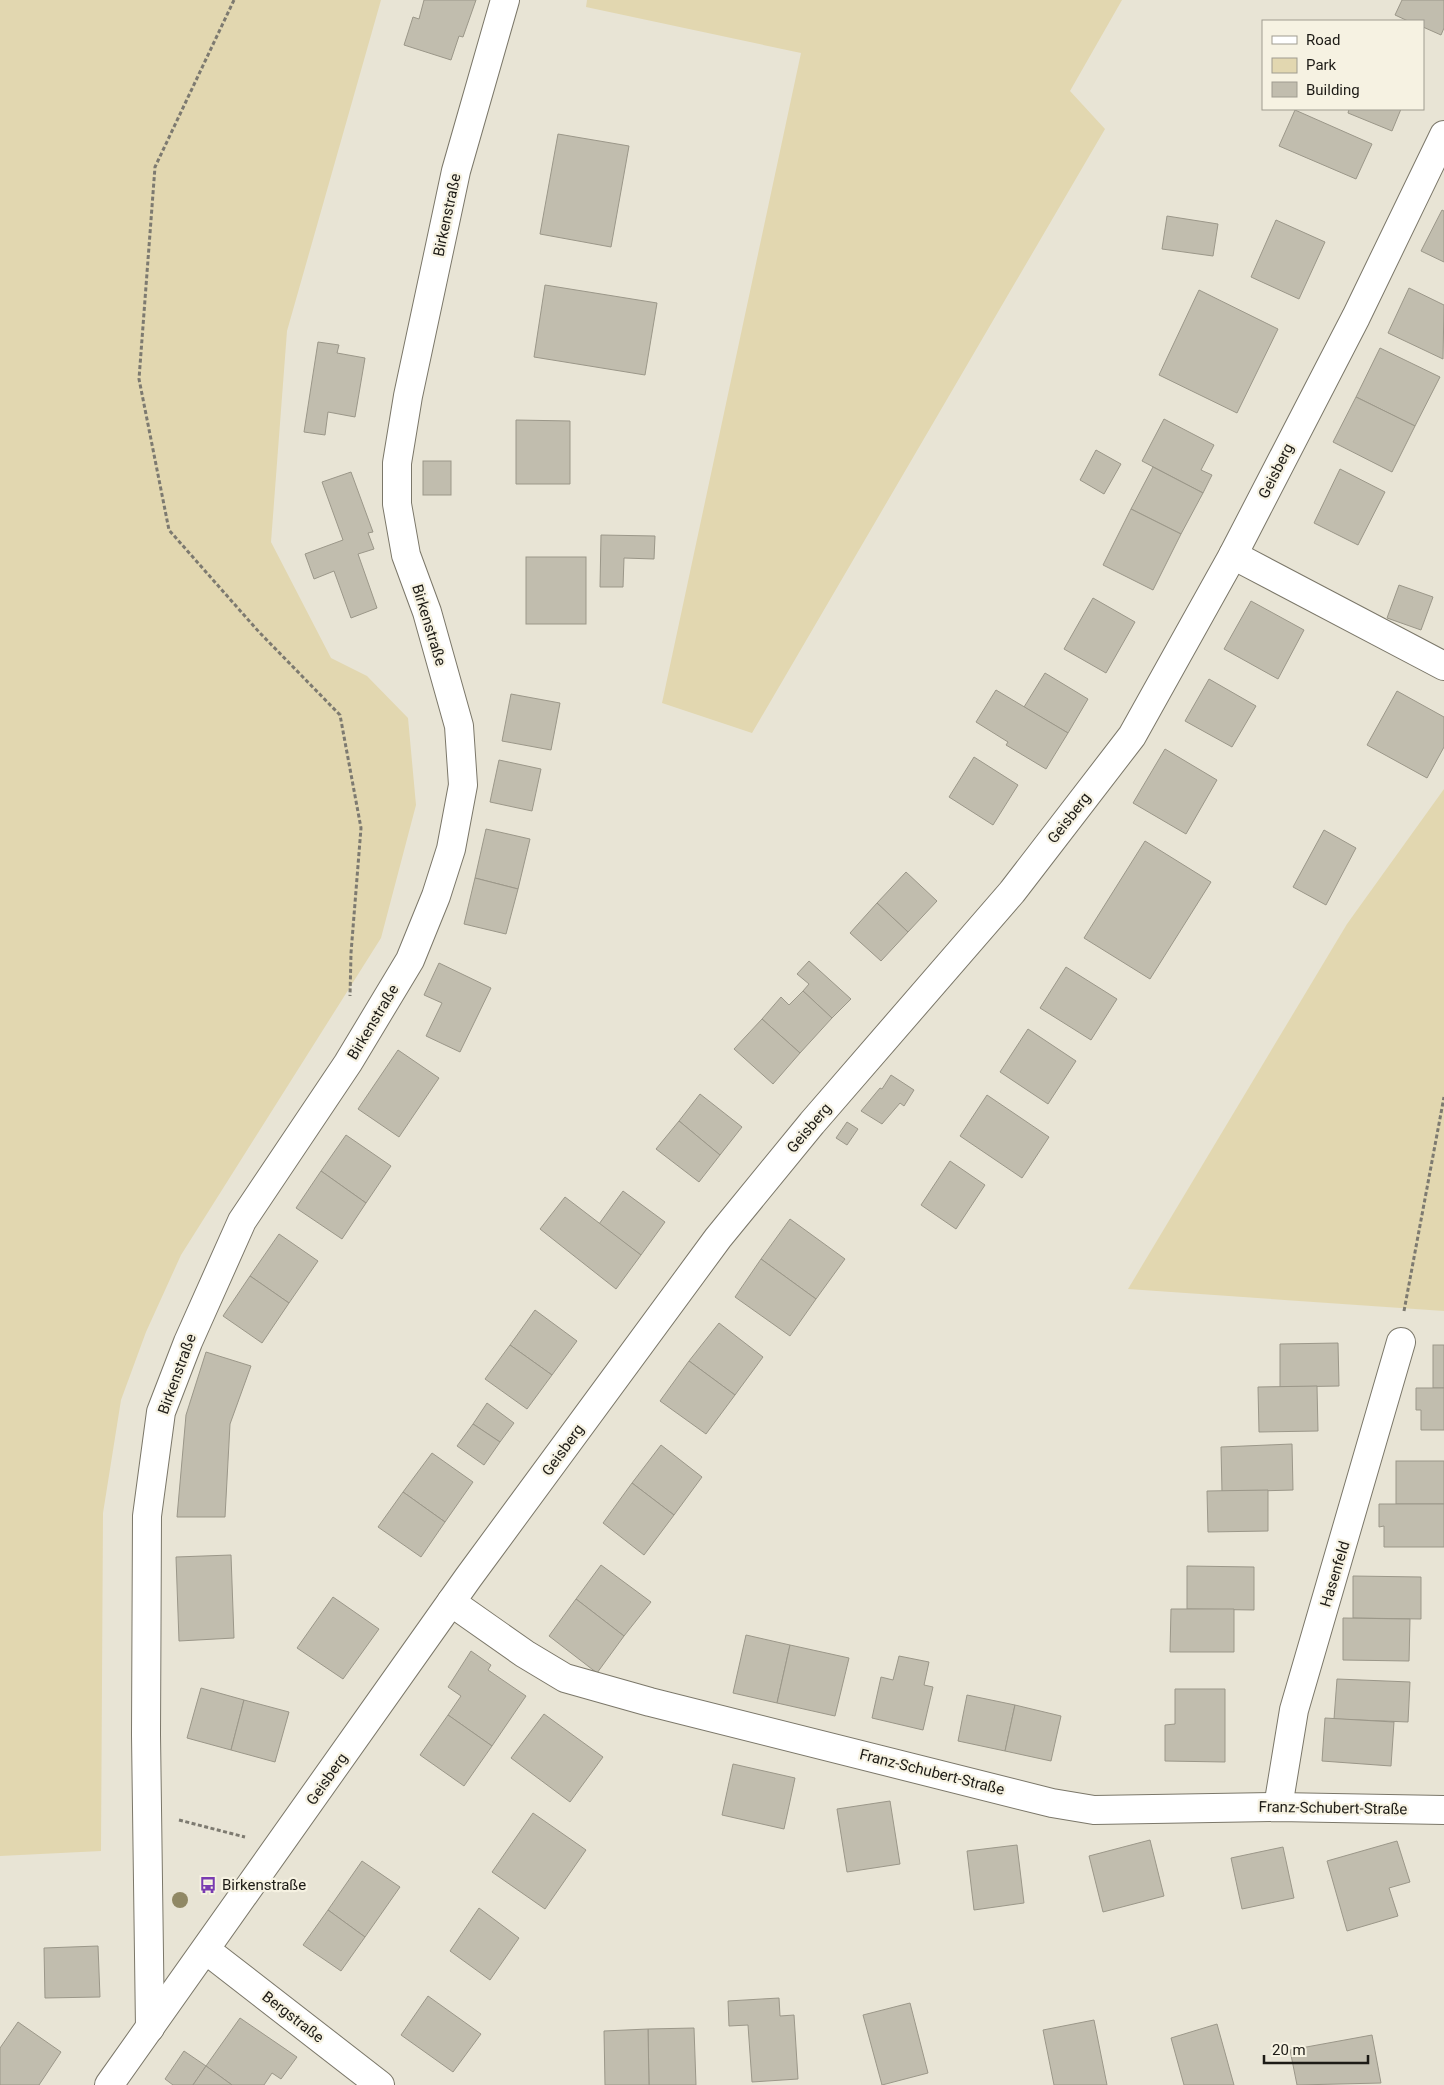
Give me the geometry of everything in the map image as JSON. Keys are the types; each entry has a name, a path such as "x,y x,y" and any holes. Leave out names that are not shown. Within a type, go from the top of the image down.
{"street":[{"name":"Birkenstraße","path":"150,2028 147,1812 147,1516 161,1412 188,1342 242,1221 348,1062 410,960 436,896 451,849 463,785 459,726 426,612 406,555 397,504 397,463 408,396 456,171 505,0"},
{"name":"Geisberg","path":"109,2085 451,1602 718,1238 812,1123 1006,900 1132,736 1233,555 1356,317 1444,135"},
{"path":"1233,555 1444,666"},
{"name":"Hasenfeld","path":"1278,1807 1294,1710 1401,1342"},
{"name":"Franz-Schubert-Straße","path":"451,1602 525,1654 566,1678 650,1702 1001,1789 1052,1804 1094,1810 1278,1807 1444,1810"},
{"name":"Bergstraße","path":"206,1950 380,2085"}],"path":[{"path":"234,0 155,167 139,379 169,530 259,632 340,716 361,828 351,952 350,998"},
{"path":"1401,1342 1404,1308 1444,1097"},
{"path":"147,1812 280,1846"}],"green space":[{"path":"0,0 381,0 287,331 271,542 331,658 367,676 408,718 416,805 381,938 181,1255 146,1332 121,1400 103,1513 101,1851 0,1856"},
{"path":"587,0 1122,0 1070,91 1105,129 752,733 662,703 801,53 586,7"},
{"path":"1444,789 1444,1311 1128,1289 1347,924"}],"building":[{"path":"424,0 476,0 463,37 459,36 451,60 404,45 413,17 419,19"},
{"path":"1402,0 1444,0 1444,28 1441,35 1424,27 1424,20 1406,20 1395,15"},
{"path":"1295,110 1372,144 1356,179 1279,146"},
{"path":"1349,110 1401,110 1392,131 1348,113"},
{"path":"558,134 629,146 611,247 540,234"},
{"path":"1442,210 1444,211 1444,262 1421,251"},
{"path":"1167,216 1218,224 1213,256 1162,249"},
{"path":"1276,220 1325,242 1299,299 1251,277"},
{"path":"545,285 657,303 645,375 534,357"},
{"path":"1409,288 1444,305 1443,359 1388,333"},
{"path":"1199,290 1278,329 1237,413 1159,375"},
{"path":"318,342 339,345 337,353 365,358 355,417 328,412 325,435 304,432"},
{"path":"1380,348 1440,377 1415,426 1356,397"},
{"path":"1356,397 1415,426 1392,472 1333,442"},
{"path":"1164,419 1214,445 1201,470 1212,475 1203,493 1142,461"},
{"path":"516,420 570,421 570,484 516,484"},
{"path":"1096,450 1121,464 1104,494 1080,480"},
{"path":"423,461 451,461 451,495 423,495"},
{"path":"1153,467 1203,493 1181,534 1131,509"},
{"path":"1340,469 1385,492 1358,545 1314,523"},
{"path":"351,472 373,532 368,533 374,549 358,554 377,608 351,618 334,571 314,579 305,554 343,540 322,482"},
{"path":"1131,509 1181,534 1153,590 1103,565"},
{"path":"601,535 655,536 654,559 624,558 623,587 600,587"},
{"path":"526,557 586,557 586,624 526,624"},
{"path":"1399,585 1433,597 1421,630 1387,618"},
{"path":"1093,598 1135,622 1106,673 1064,649"},
{"path":"1251,601 1304,630 1278,679 1224,649"},
{"path":"1045,673 1088,699 1068,733 1024,707"},
{"path":"1209,679 1256,706 1232,747 1185,721"},
{"path":"996,690 1068,733 1046,769 1006,745 1008,742 976,722"},
{"path":"1397,691 1444,717 1444,747 1427,778 1367,745"},
{"path":"511,694 560,703 551,750 502,741"},
{"path":"1165,749 1217,780 1186,834 1133,803"},
{"path":"974,757 1018,785 993,825 949,797"},
{"path":"499,760 541,769 532,811 490,802"},
{"path":"486,829 530,839 518,889 475,878"},
{"path":"1324,830 1356,848 1326,905 1293,887"},
{"path":"1145,841 1211,882 1150,979 1084,938"},
{"path":"906,872 937,901 908,932 877,903"},
{"path":"475,878 518,889 506,934 464,924"},
{"path":"877,903 908,932 881,961 850,933"},
{"path":"809,961 851,999 832,1018 803,991 809,984 797,974"},
{"path":"439,963 491,988 460,1052 426,1036 442,1003 424,995"},
{"path":"1066,967 1117,999 1091,1040 1040,1008"},
{"path":"803,991 832,1018 800,1053 762,1019 781,997 789,1005"},
{"path":"762,1019 800,1053 773,1084 734,1049"},
{"path":"1028,1029 1076,1061 1048,1104 1000,1072"},
{"path":"398,1050 439,1078 399,1137 358,1109"},
{"path":"891,1075 914,1090 904,1106 900,1103 882,1124 861,1111 880,1088 882,1089"},
{"path":"700,1094 742,1127 720,1155 679,1121"},
{"path":"987,1095 1049,1137 1022,1178 960,1136"},
{"path":"679,1121 720,1155 699,1182 656,1149"},
{"path":"847,1122 858,1129 847,1145 836,1138"},
{"path":"346,1135 391,1166 366,1203 321,1171"},
{"path":"950,1161 985,1185 956,1229 921,1205"},
{"path":"321,1171 366,1203 342,1239 296,1208"},
{"path":"623,1191 665,1222 641,1255 599,1224"},
{"path":"565,1197 641,1255 616,1289 540,1229"},
{"path":"790,1219 845,1259 816,1299 761,1259"},
{"path":"279,1234 318,1261 289,1303 250,1276"},
{"path":"761,1259 816,1299 790,1336 735,1297"},
{"path":"250,1276 289,1303 262,1343 223,1316"},
{"path":"535,1310 577,1341 552,1375 510,1345"},
{"path":"719,1323 763,1357 735,1395 689,1361"},
{"path":"1338,1343 1339,1386 1280,1387 1280,1344"},
{"path":"510,1345 552,1375 527,1409 485,1379"},
{"path":"1433,1345 1444,1345 1444,1388 1433,1388"},
{"path":"206,1352 251,1366 230,1424 225,1517 177,1517 186,1415"},
{"path":"689,1361 735,1395 706,1434 660,1401"},
{"path":"1317,1386 1318,1431 1259,1432 1258,1387"},
{"path":"1416,1388 1444,1388 1444,1430 1421,1430 1421,1410 1416,1410"},
{"path":"487,1403 514,1423 500,1442 473,1424"},
{"path":"473,1424 500,1442 484,1465 457,1446"},
{"path":"1292,1444 1293,1490 1222,1492 1221,1447"},
{"path":"661,1445 702,1477 674,1515 632,1483"},
{"path":"432,1453 473,1482 445,1522 403,1492"},
{"path":"1396,1461 1444,1461 1444,1504 1396,1504"},
{"path":"632,1483 674,1515 644,1555 603,1523"},
{"path":"1268,1490 1268,1531 1208,1532 1207,1491"},
{"path":"403,1492 445,1522 421,1557 378,1527"},
{"path":"1379,1504 1444,1504 1444,1547 1384,1547 1384,1526 1379,1527"},
{"path":"231,1555 234,1638 179,1641 176,1557"},
{"path":"601,1565 651,1602 624,1636 576,1599"},
{"path":"1187,1566 1254,1567 1254,1610 1187,1609"},
{"path":"1353,1576 1421,1577 1421,1619 1353,1618"},
{"path":"333,1597 379,1629 343,1679 297,1648"},
{"path":"576,1599 624,1636 597,1673 549,1636"},
{"path":"1171,1609 1234,1609 1234,1652 1170,1652"},
{"path":"1343,1618 1410,1619 1409,1661 1343,1660"},
{"path":"746,1635 790,1645 777,1703 733,1693"},
{"path":"790,1645 849,1658 835,1716 777,1703"},
{"path":"471,1651 491,1665 488,1670 526,1696 492,1746 448,1715 461,1696 448,1687"},
{"path":"899,1656 929,1662 924,1685 933,1687 923,1730 872,1718 881,1677 893,1680"},
{"path":"1337,1679 1410,1682 1408,1722 1334,1719"},
{"path":"201,1688 244,1700 231,1750 187,1738"},
{"path":"1175,1689 1225,1689 1225,1762 1165,1761 1165,1725 1175,1724"},
{"path":"967,1695 1015,1705 1005,1751 958,1741"},
{"path":"244,1700 289,1712 275,1762 231,1750"},
{"path":"1015,1705 1061,1716 1051,1761 1005,1751"},
{"path":"544,1714 603,1757 570,1802 511,1758"},
{"path":"448,1715 492,1746 464,1786 420,1755"},
{"path":"1325,1718 1394,1722 1391,1766 1322,1761"},
{"path":"733,1764 795,1778 784,1829 722,1815"},
{"path":"890,1801 900,1864 847,1872 837,1809"},
{"path":"533,1813 586,1850 545,1909 492,1872"},
{"path":"1150,1840 1164,1896 1103,1912 1089,1856"},
{"path":"1397,1841 1410,1882 1389,1888 1398,1916 1347,1931 1327,1861"},
{"path":"1017,1845 1024,1903 974,1910 967,1851"},
{"path":"1283,1847 1294,1898 1242,1909 1231,1858"},
{"path":"362,1861 400,1887 365,1937 328,1910"},
{"path":"479,1908 519,1938 490,1980 450,1951"},
{"path":"328,1910 365,1937 341,1971 303,1945"},
{"path":"98,1946 100,1997 45,1998 44,1948"},
{"path":"428,1996 481,2034 453,2072 401,2035"},
{"path":"779,1998 780,2016 794,2015 798,2079 752,2082 748,2025 729,2026 728,2001"},
{"path":"910,2003 928,2073 882,2085 863,2015"},
{"path":"240,2018 297,2057 281,2079 272,2073 264,2085 232,2085 206,2066"},
{"path":"1094,2020 1107,2085 1054,2085 1043,2030"},
{"path":"18,2022 61,2052 39,2085 0,2085 0,2048"},
{"path":"1217,2024 1234,2085 1184,2085 1171,2038"},
{"path":"694,2028 696,2085 649,2085 648,2029"},
{"path":"648,2029 649,2085 605,2085 604,2031"},
{"path":"1372,2035 1381,2083 1297,2085 1290,2050"},
{"path":"184,2051 206,2066 193,2085 173,2085 165,2079"},
{"path":"206,2066 232,2085 193,2085"}],"place":[{"name":"Birkenstraße","path":"208,1885"}]}
